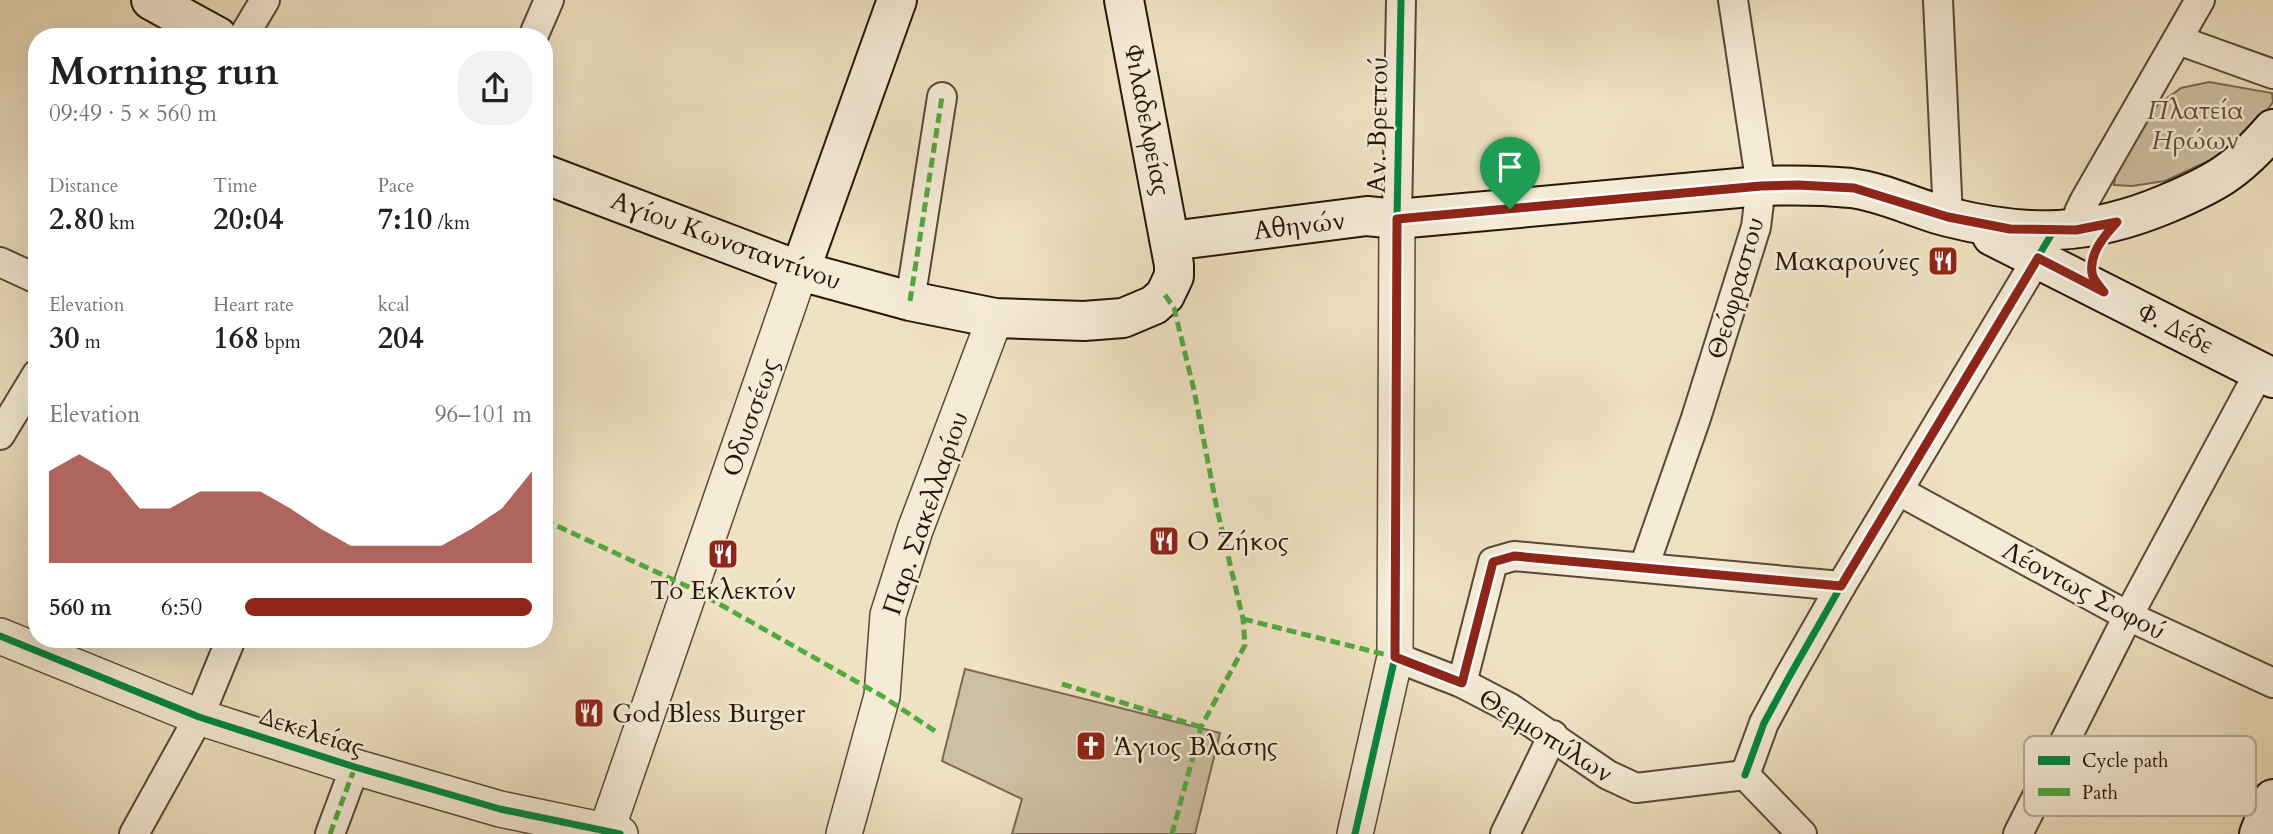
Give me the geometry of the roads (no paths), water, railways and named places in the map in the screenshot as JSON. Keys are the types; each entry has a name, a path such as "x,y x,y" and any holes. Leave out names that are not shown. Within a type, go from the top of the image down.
{"main road":[{"path":"151,0 202,28"},
{"name":"Οδυσσέως","path":"800,271 897,0"},
{"name":"Φιλαδελφείας","path":"1124,0 1171,241"},
{"path":"2056,240 2146,213 2215,181 2240,164 2273,129"},
{"name":"Αγίου Κωνσταντίνου","path":"553,177 800,271 910,301 995,318 1107,320 1140,312 1154,305 1170,286 1174,276 1171,241"},
{"name":"Αθηνών","path":"1171,241 1367,216 1397,219 1761,186 1798,185 1854,188 1948,217 2056,240"},
{"path":"2098,284 2095,253 2100,242 2117,222"},
{"path":"2056,240 2078,259 2098,284"},
{"name":"Φ. Δέδε","path":"2098,284 2267,375"},
{"path":"2259,834 2273,799"}],"street":[{"path":"248,28 265,0"},
{"path":"537,28 548,0"},
{"name":"Αν. Βρεττού","path":"1355,834 1395,657 1401,0"},
{"name":"Θεόφραστου","path":"1644,567 1696,418 1756,227 1761,186 1734,0"},
{"path":"1938,0 1948,217"},
{"path":"1789,829 1745,775 1763,723 1899,491 2056,240 2080,212 2200,0"},
{"path":"2178,40 2273,74"},
{"path":"910,301 942,97"},
{"path":"0,262 28,275"},
{"name":"Οδυσσέως","path":"610,833 800,271"},
{"name":"Παρ. Σακελλαρίου","path":"844,834 882,696 888,615 915,530 995,318"},
{"path":"2067,736 2128,616 2267,375"},
{"path":"0,435 28,389"},
{"name":"Λέοντως Σοφού","path":"1899,491 2128,616 2273,683"},
{"path":"1462,683 1493,562 1514,556 1841,586"},
{"name":"Δεκελείας","path":"0,636 28,647"},
{"name":"Δεκελείας","path":"29,648 199,717 355,767 500,809 610,833"},
{"path":"134,834 199,717 227,648"},
{"name":"Θερμοπύλων","path":"1395,657 1462,683 1510,708 1608,775 1636,788 1745,775"},
{"path":"1505,834 1553,735"},
{"path":"330,834 355,767"},
{"path":"2018,834 2027,816"}],"place":[{"name":"Μακαρούνες","path":"1943,261"},
{"name":"Ο Ζήκος","path":"1164,541"},
{"name":"Το Εκλεκτόν","path":"723,554"},
{"name":"God Bless Burger","path":"589,713"},
{"name":"Άγιος Βλάσης","path":"1091,746"}],"park label":[{"name":"Πλατεία Ηρώων","path":"2195,125"}]}
